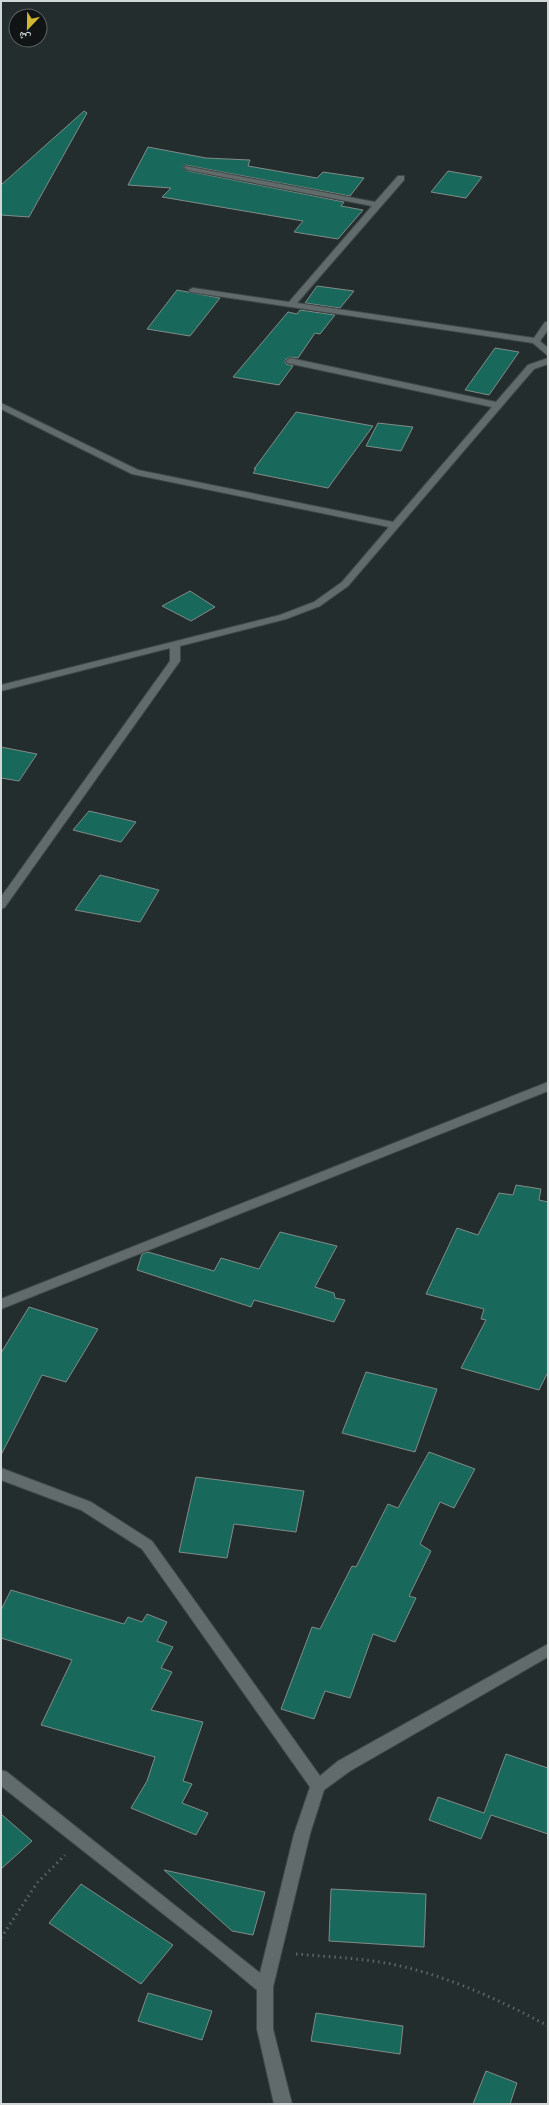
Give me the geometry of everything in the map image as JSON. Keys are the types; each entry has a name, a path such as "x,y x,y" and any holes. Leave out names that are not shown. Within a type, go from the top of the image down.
{"street":[{"path":"188,168 377,204"},
{"path":"291,305 401,178"},
{"path":"193,290 536,341 548,353"},
{"path":"536,341 548,324"},
{"path":"290,361 498,405"},
{"path":"1,688 283,617 317,604 345,584 531,366 548,362"},
{"path":"1,406 136,472 395,525"},
{"path":"1,905 175,661 175,645"},
{"path":"1,1304 548,1086"},
{"path":"1,1474 86,1506 147,1545 318,1786"},
{"path":"283,2104 265,2029 265,1987 302,1834 318,1786 344,1766 548,1650"},
{"path":"1,1777 265,1987"}],"path":[{"path":"1,1938 24,1898 50,1867 82,1841"},
{"path":"274,1952 373,1961 429,1974 507,2003 548,2026"}],"building":[{"path":"84,111 87,113 29,217 1,215 1,185"},
{"path":"148,147 206,158 250,160 248,166 317,178 323,172 364,178 350,196 185,165 183,168 188,171 344,202 341,206 363,210 338,239 294,232 303,221 162,197 171,188 128,185"},
{"path":"448,171 482,177 466,198 431,192"},
{"path":"317,286 354,291 340,308 305,303"},
{"path":"177,290 220,298 190,336 147,329"},
{"path":"300,310 335,315 320,334 315,333 298,358 290,357 285,360 286,364 293,366 279,385 233,377 288,312 297,314"},
{"path":"495,348 519,352 489,395 465,390"},
{"path":"296,412 373,426 328,488 253,473 256,469 254,469"},
{"path":"378,423 413,427 401,451 366,446"},
{"path":"190,591 215,607 191,621 162,606"},
{"path":"1,747 37,754 19,781 1,778"},
{"path":"89,811 136,822 121,842 73,830"},
{"path":"100,875 159,890 140,922 75,910"},
{"path":"516,1185 541,1189 539,1200 548,1202 548,1372 539,1390 461,1368 486,1320 481,1319 484,1309 426,1294 457,1228 478,1235 499,1193 513,1195"},
{"path":"280,1232 337,1246 315,1287 334,1293 335,1298 345,1300 334,1322 254,1300 251,1307 137,1270 142,1254 148,1252 214,1271 221,1258 259,1269"},
{"path":"29,1307 98,1329 66,1382 42,1375 1,1455 1,1353"},
{"path":"366,1372 437,1389 415,1452 342,1433"},
{"path":"429,1452 475,1469 454,1508 440,1502 420,1544 431,1551 409,1596 416,1598 395,1642 373,1634 350,1698 325,1691 314,1719 281,1709 312,1627 320,1629 352,1566 356,1567 388,1504 398,1508"},
{"path":"196,1477 304,1491 296,1532 234,1524 227,1558 179,1552"},
{"path":"11,1590 124,1624 128,1617 142,1622 147,1614 167,1622 157,1641 173,1647 161,1668 172,1672 151,1710 203,1722 183,1781 192,1784 182,1803 208,1813 196,1835 131,1808 147,1781 155,1757 41,1725 72,1660 1,1638 1,1610"},
{"path":"506,1754 548,1768 548,1834 491,1815 481,1839 429,1820 438,1797 484,1813"},
{"path":"1,1814 32,1841 1,1869"},
{"path":"164,1870 265,1892 253,1935 232,1931"},
{"path":"81,1884 173,1945 141,1984 49,1923"},
{"path":"331,1889 426,1894 424,1947 329,1941"},
{"path":"148,1993 212,2011 202,2040 138,2021"},
{"path":"316,2013 403,2026 400,2054 311,2041"},
{"path":"486,2071 517,2083 510,2104 473,2104"}]}
